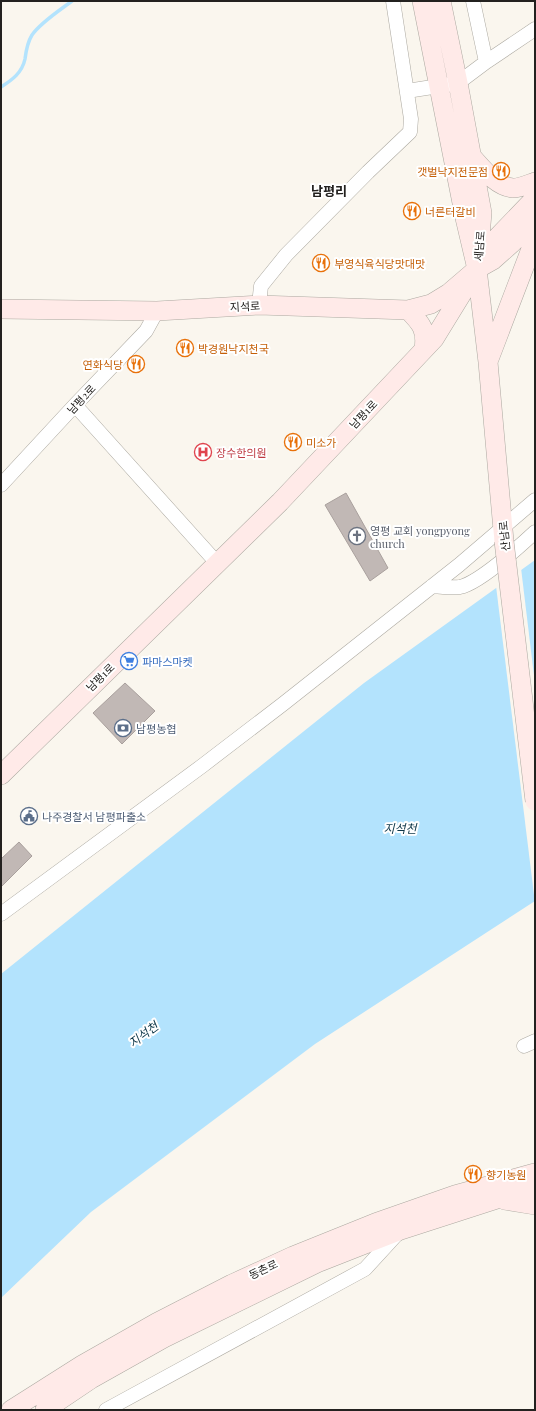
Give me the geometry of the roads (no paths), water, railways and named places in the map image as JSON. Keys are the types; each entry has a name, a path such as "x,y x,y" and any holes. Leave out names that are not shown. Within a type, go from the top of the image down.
{"main road":[{"name":"세남로","path":"422,1 465,218 478,270"},
{"name":"세남로","path":"441,1 473,158 482,213 478,270"},
{"path":"473,158 490,176 503,185 513,188 535,182"},
{"path":"478,270 489,246 535,198"},
{"path":"478,270 493,260 535,220"},
{"path":"488,362 515,289 535,242"},
{"name":"지석로","path":"1,309 157,311 259,305 408,310 431,304 449,293 478,270"},
{"name":"남평1로","path":"1,775 280,502 424,350 434,339 478,270"},
{"name":"산남로","path":"478,270 488,362 503,534 535,801"},
{"path":"408,310 423,327 425,338 424,350"},
{"path":"531,1180 535,1161"},
{"name":"동촌로","path":"45,1410 91,1379 164,1338 317,1263 401,1230 497,1199 531,1180"},
{"name":"동촌로","path":"11,1410 82,1365 156,1323 232,1284 293,1256 375,1223 455,1195 531,1180"},
{"path":"497,1199 535,1205"}],"street":[{"path":"259,305 260,286 286,255 410,132 411,119 393,1"},
{"path":"472,1 486,62"},
{"path":"407,91 458,83 535,29"},
{"name":"남평2로","path":"1,485 146,331 157,311"},
{"path":"75,405 217,564"},
{"path":"1,914 202,766 432,586 503,534 535,500"},
{"path":"432,586 460,587 469,583 484,574 523,544 535,532"},
{"path":"106,1410 365,1269 401,1230"}],"water":[{"name":"지석천","path":"535,560 535,901 315,1044 91,1212 1,1298 1,974 364,683"}],"waterway":[{"path":"1,87 13,79 22,68 29,41 36,30 50,17 72,1"}],"place":[{"name":"갯벌낙지전문점","path":"501,171"},
{"name":"너른터갈비","path":"412,211"},
{"name":"부영식육식당맛대맛","path":"321,263"},
{"name":"박경원낙지천국","path":"185,348"},
{"name":"연화식당","path":"136,364"},
{"name":"미소가","path":"293,442"},
{"name":"장수한의원","path":"203,452"},
{"name":"영평 교회 yongpyong church","path":"357,536"},
{"name":"파마스마켓","path":"129,661"},
{"name":"남평농협","path":"123,728"},
{"name":"나주경찰서 남평파출소","path":"29,816"},
{"name":"향기농원","path":"473,1174"}],"district":[{"name":"남평리","path":"329,190"}]}
